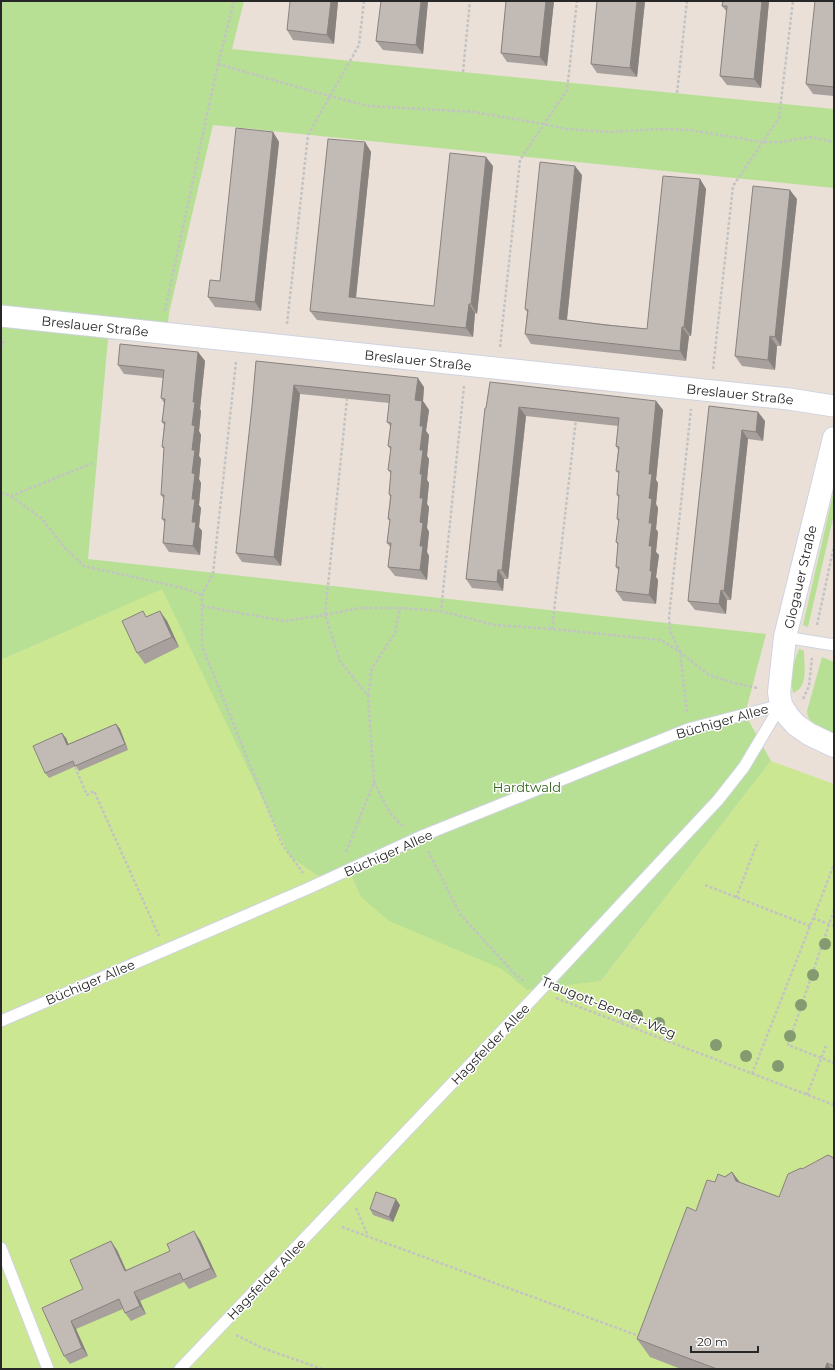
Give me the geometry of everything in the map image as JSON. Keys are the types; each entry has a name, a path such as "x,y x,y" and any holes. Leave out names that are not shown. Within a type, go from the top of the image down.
{"street":[{"name":"Breslauer Straße","path":"1,316 702,390 834,406"},
{"name":"Glogauer Straße","path":"783,704 786,638 834,438"},
{"path":"783,704 796,725 809,734 834,746"}],"lane":[{"path":"786,638 834,644"},
{"name":"Büchiger Allee","path":"1,1021 309,888 422,836 688,729 783,704"},
{"name":"Hagsfelder Allee","path":"180,1369 539,992 718,800 747,762 783,704"},
{"path":"1,1248 48,1369"}],"path":[{"path":"161,334 218,64 234,1"},
{"path":"285,346 308,135 359,45 364,1"},
{"path":"462,72 470,1"},
{"path":"498,368 520,160 567,90 577,1"},
{"path":"677,93 686,1"},
{"path":"688,729 680,652 670,631 669,617 733,186 778,118 793,1"},
{"path":"218,64 369,106 474,112 566,129 601,131 659,129 690,130 762,142 781,142 811,137 834,142"},
{"path":"238,342 213,573 202,595 202,646 282,844 305,877 309,888"},
{"path":"441,611 466,365"},
{"path":"347,399 324,615 340,661 368,696"},
{"path":"552,629 576,416"},
{"path":"11,496 93,463"},
{"path":"1,493 11,496 41,518 65,548 84,566 176,586 202,595"},
{"path":"202,606 284,621 359,608 400,608 441,611 494,625 552,629 661,640 680,652 708,675 734,683 783,704"},
{"path":"400,608 395,633 372,668 368,696 374,782 387,808 399,823 422,836"},
{"path":"75,767 87,794 94,791 165,950"},
{"path":"336,876 374,782"},
{"name":"Traugott-Bender-Weg","path":"422,836 460,914 514,973 539,992 834,1105"},
{"path":"736,898 758,841"},
{"path":"752,1074 834,865"},
{"path":"705,885 810,926"},
{"path":"834,910 788,1045 834,1063"},
{"path":"813,918 834,926"},
{"path":"619,1023 625,1019 633,1022 635,1029"},
{"path":"807,1095 826,1046"},
{"path":"348,1192 369,1237"},
{"path":"342,1227 639,1336"},
{"path":"225,1322 237,1336 260,1348 322,1369"}],"green space":[{"name":"Hardtwald","path":"1,1 244,1 232,49 834,109 834,188 213,125 169,313 166,344 108,339 88,559 766,634 745,714 771,761 601,981 1,1169 360,896 349,870 318,876 290,857 162,590 1,660"},
{"path":"834,490 834,514 808,627 803,625"},
{"path":"162,589 290,857 318,876 349,870 360,896 389,921 502,969 527,990 601,981 771,761 834,784 834,1369 1,1369 1,660"},
{"path":"799,649 803,650 804,652 804,681 798,690 793,693 793,670"},
{"path":"822,657 834,662 834,733 816,726 810,720 807,711"}],"building":[{"path":"290,1 331,1 327,35 287,30"},
{"path":"381,1 421,1 416,45 376,41"},
{"path":"506,1 546,1 540,57 501,53"},
{"path":"597,1 637,1 630,68 591,64"},
{"path":"723,1 762,1 754,79 720,76 727,6 722,6"},
{"path":"815,1 834,1 834,87 806,84"},
{"path":"236,128 273,132 255,302 208,297 210,280 220,281"},
{"path":"328,139 365,142 349,297 434,306 450,153 486,157 471,304 469,304 466,328 310,311"},
{"path":"540,162 575,166 559,319 606,325 647,329 663,176 700,179 684,327 682,327 680,351 525,334 528,310 525,309"},
{"path":"753,186 790,190 775,337 770,336 768,360 735,356"},
{"path":"120,344 198,352 192,425 195,426 192,450 195,450 192,473 195,474 192,499 195,499 192,522 196,522 193,546 163,543 165,519 162,519 164,495 161,495 164,447 162,447 165,422 162,422 165,399 161,398 164,370 118,365"},
{"path":"256,361 418,378 415,400 422,401 420,426 423,426 420,450 423,450 420,474 422,474 420,498 423,498 420,522 423,523 420,546 423,546 420,570 388,567 391,543 387,543 391,495 389,494 391,471 388,470 391,447 388,446 391,423 387,422 390,395 294,385 274,557 236,553"},
{"path":"490,382 656,401 649,474 652,474 649,498 652,499 649,523 652,523 649,546 652,546 650,571 652,571 649,595 616,591 619,567 616,567 618,543 616,542 619,519 617,519 619,495 617,495 619,471 616,471 619,447 616,446 619,418 519,407 502,570 498,570 497,582 466,579 485,408"},
{"path":"709,406 758,412 756,432 742,430 724,591 721,590 719,604 688,601"},
{"path":"143,611 146,617 160,611 172,637 137,653 122,621"},
{"path":"116,724 125,744 75,766 73,761 45,773 33,746 62,733 67,745"},
{"path":"828,1155 834,1158 834,1366 827,1363 825,1369 717,1369 637,1339 687,1207 696,1211 707,1180 715,1182 718,1174 725,1177 732,1172 736,1181 779,1197 788,1174 801,1168 802,1169"},
{"path":"376,1192 396,1199 389,1217 370,1209"},
{"path":"194,1231 211,1268 183,1280 180,1273 134,1292 140,1306 125,1313 119,1299 71,1321 82,1348 64,1356 42,1308 83,1289 70,1260 111,1241 125,1271 170,1251 167,1244"}]}
